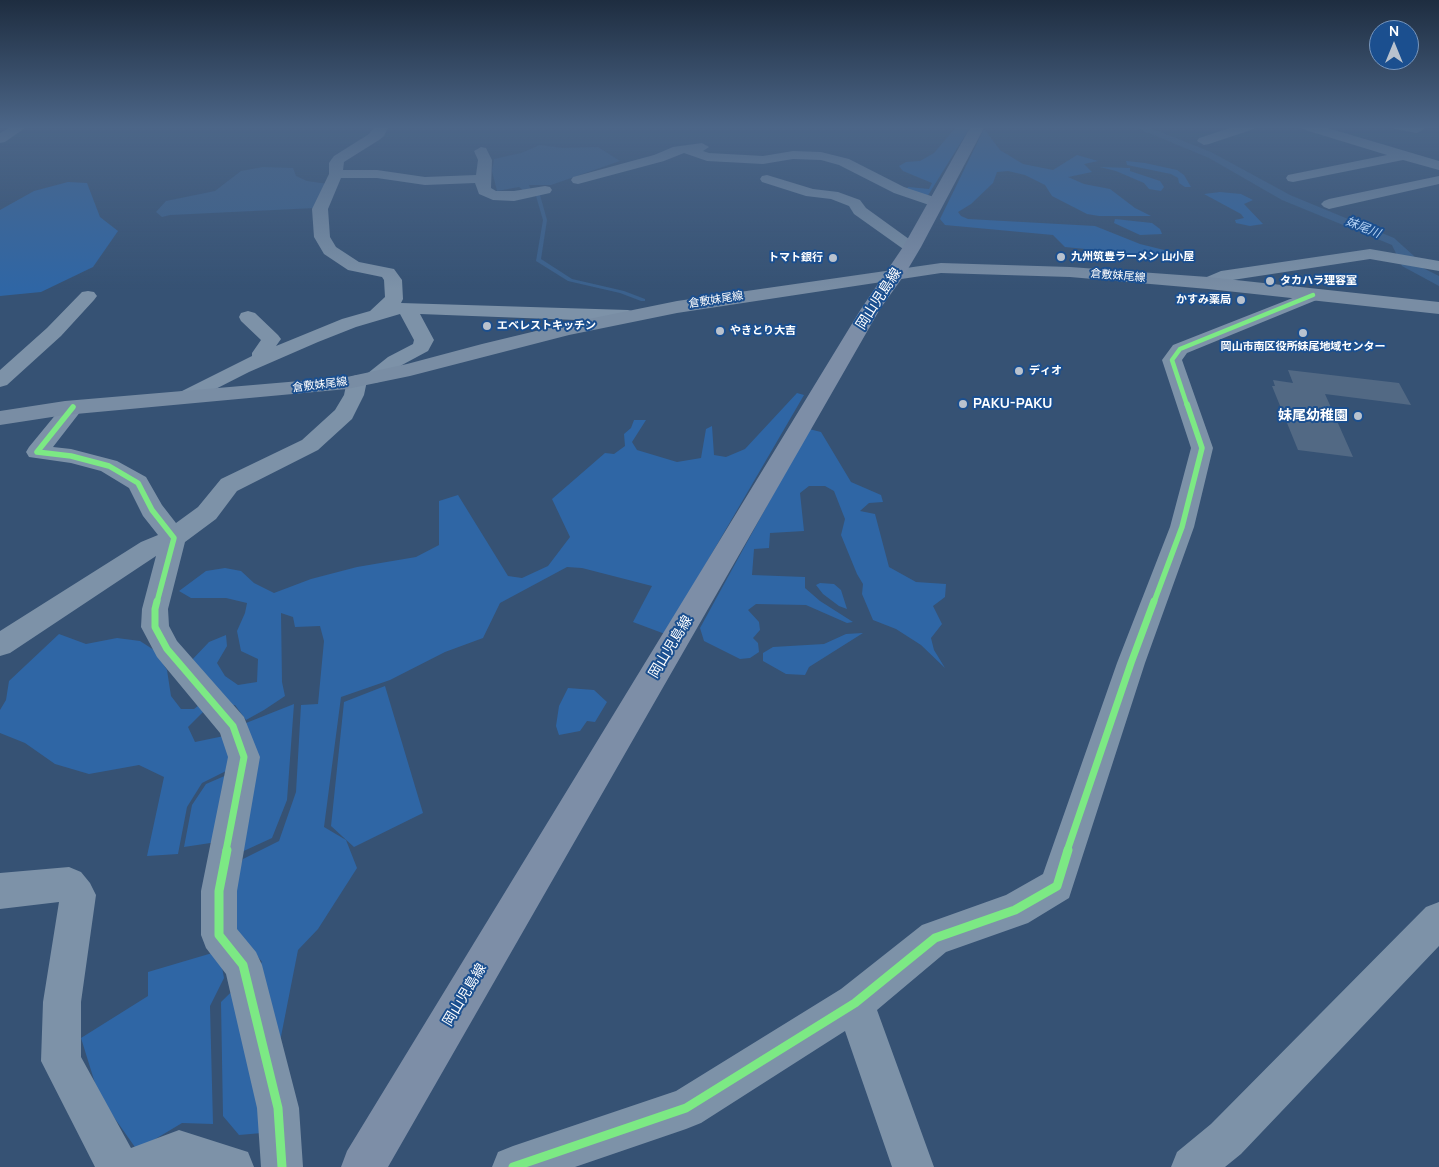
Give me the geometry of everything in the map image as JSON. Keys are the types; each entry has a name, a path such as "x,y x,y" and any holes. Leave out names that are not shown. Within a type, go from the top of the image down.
{"main road":[{"name":"岡山児島線","path":"363,1167 871,309 896,274 912,247 947,180"},
{"name":"倉敷妹尾線","path":"0,418 73,407 315,387 366,379 628,316 733,298 941,268 1008,268 1208,283 1439,308"}],"street":[{"path":"333,180 320,208 322,237 330,250 342,260 354,266 388,273 394,280 394,298 378,313"},
{"path":"416,180 425,182 432,180"},
{"path":"482,180 484,191 493,195 514,196 536,192"},
{"path":"771,180 812,194 833,195 855,202 860,211 912,247"},
{"path":"880,180 899,190 935,202"},
{"path":"1329,204 1437,180"},
{"path":"1208,283 1221,276 1312,264 1357,255 1370,254 1432,264"},
{"path":"513,1167 686,1108 855,1003 935,938 1015,910 1057,886 1131,663 1182,527 1202,448 1172,360 1180,350 1312,295"},
{"path":"1,379 54,332 88,296"},
{"path":"185,397 262,359 311,338 378,313 399,308 628,316"},
{"path":"0,645 150,548 174,538 207,513 229,485 310,445 330,429 344,414 354,395 366,379 421,347 424,340 408,308"},
{"path":"248,317 271,339 262,353 262,359"},
{"path":"73,407 37,452 71,456 109,466 138,483 152,510 174,538"},
{"path":"174,538 155,609 155,627 166,649 233,726 244,757 219,891 219,935 243,965 278,1108 282,1167"},
{"path":"0,891 69,884 78,895 62,1002 61,1061 118,1167"},
{"path":"1192,1167 1226,1139 1439,920"},
{"path":"855,1003 913,1167"},
{"path":"137,1167 179,1151 234,1167"}],"shaded area":[{"path":"926,180 937,180 927,197 906,191 908,187 929,189 932,183"},
{"path":"959,180 994,180 971,204 958,212 961,216 968,219 1095,226 1140,244 1168,251 1169,254 1148,257 1122,256 1116,252 1065,247 1053,235 945,225 940,219"},
{"path":"1036,180 1076,180 1110,189 1135,208 1151,216 1099,216 1087,214 1052,196 1045,185"},
{"path":"1138,180 1158,180 1164,187 1161,191 1149,189 1144,183"},
{"path":"1178,180 1187,180 1191,187 1185,187"},
{"path":"68,182 87,183 100,217 118,231 93,267 41,292 0,296 0,210 34,191"},
{"path":"1220,192 1241,194 1253,200 1244,204 1263,224 1250,226 1236,223 1235,220 1244,218 1241,214 1204,194"},
{"path":"1115,219 1152,223 1160,229 1162,234 1140,235 1114,223"},
{"path":"797,393 804,395 665,634 633,622 652,586 582,568 567,567 500,603 483,638 445,652 390,680 341,697 324,827 346,840 357,868 318,929 298,950 262,1133 239,1135 223,1116 221,1002 262,962 236,929 233,881 243,859 279,841 296,792 301,705 318,704 324,641 320,626 295,627 293,617 281,613 282,682 285,696 246,720 235,705 204,711 188,727 195,742 224,736 232,768 202,783 187,807 178,854 147,856 164,777 139,765 89,774 55,764 25,743 0,733 0,710 6,700 9,681 59,634 86,644 117,638 140,641 154,650 167,670 171,696 181,709 194,709 218,690 190,662 209,642 226,635 227,646 217,663 225,676 238,685 257,682 258,659 241,651 237,631 247,603 226,598 191,598 179,591 206,571 225,568 241,571 254,583 274,593 311,579 357,567 416,557 439,545 439,501 458,495 508,576 522,578 548,566 570,537 552,499 605,453 614,454 625,446 624,434 631,428 634,420 646,420 632,442 637,450 677,462 701,458 706,429 712,426 714,455 726,457 745,449"},
{"path":"809,429 821,432 851,482 881,495 883,502 869,503 860,511 875,514 889,567 916,582 946,584 945,597 933,606 942,624 931,638 934,650 945,668 921,645 896,629 873,620 862,594 863,584 841,535 845,519 834,491 825,486 809,486 800,493 804,531 770,533 769,548 754,549 752,575 805,577 805,588 820,601 853,622 847,623 806,605 756,604 748,610 759,622 760,630 753,638 758,643 759,652 750,658 740,659 704,641 700,628"},
{"path":"820,583 834,584 841,590 847,609 839,606 823,594 816,585"},
{"path":"863,633 809,667 805,675 786,674 763,661 763,653 773,647 824,644 846,634"},
{"path":"385,686 423,813 354,847 331,826 344,702"},
{"path":"568,688 594,690 607,702 595,722 587,721 580,731 559,735 556,726 559,706"},
{"path":"294,704 287,800 272,838 235,855 246,723"},
{"path":"236,771 217,842 184,847 192,805 206,784"},
{"path":"219,951 224,978 210,1006 213,1124 182,1123 137,1150 99,1096 81,1038 148,996 148,972"}],"water":[{"path":"229,180 306,180 328,184 315,208 170,215 162,217 156,212 166,201 215,191"},
{"path":"494,180 564,180 551,185 529,185 531,190 525,192 519,187 497,191"},
{"name":"妹尾川","path":"1248,180 1263,180 1290,195 1394,238 1414,256 1419,266 1439,276 1439,286 1402,266 1392,245 1282,200"}],"building":[{"path":"1288,370 1399,383 1411,405 1325,394 1353,457 1298,450 1272,386 1275,386 1273,380 1293,383"}],"waterway":[{"path":"530,192 533,195 538,195 545,220 538,260 570,280 622,292 643,300"}],"cycle path":[{"path":"513,1167 686,1108 855,1003 935,938 1015,910 1057,886 1131,663 1182,527 1202,448 1172,360 1180,349 1313,295"},
{"path":"73,407 37,452 71,456 109,466 138,483 152,510 174,538 155,609 155,627 167,649 233,726 244,757 219,891 219,935 243,965 278,1108 282,1167"}],"place":[{"name":"九州筑豊ラーメン 山小屋","path":"1061,257"},
{"name":"トマト銀行","path":"833,258"},
{"name":"タカハラ理容室","path":"1270,281"},
{"name":"かすみ薬局","path":"1241,300"},
{"name":"エベレストキッチン","path":"487,326"},
{"name":"やきとり大吉","path":"720,331"},
{"name":"岡山市南区役所妹尾地域センター","path":"1303,333"},
{"name":"ディオ","path":"1019,371"},
{"name":"PAKU-PAKU","path":"963,404"},
{"name":"妹尾幼稚園","path":"1358,416"}]}
